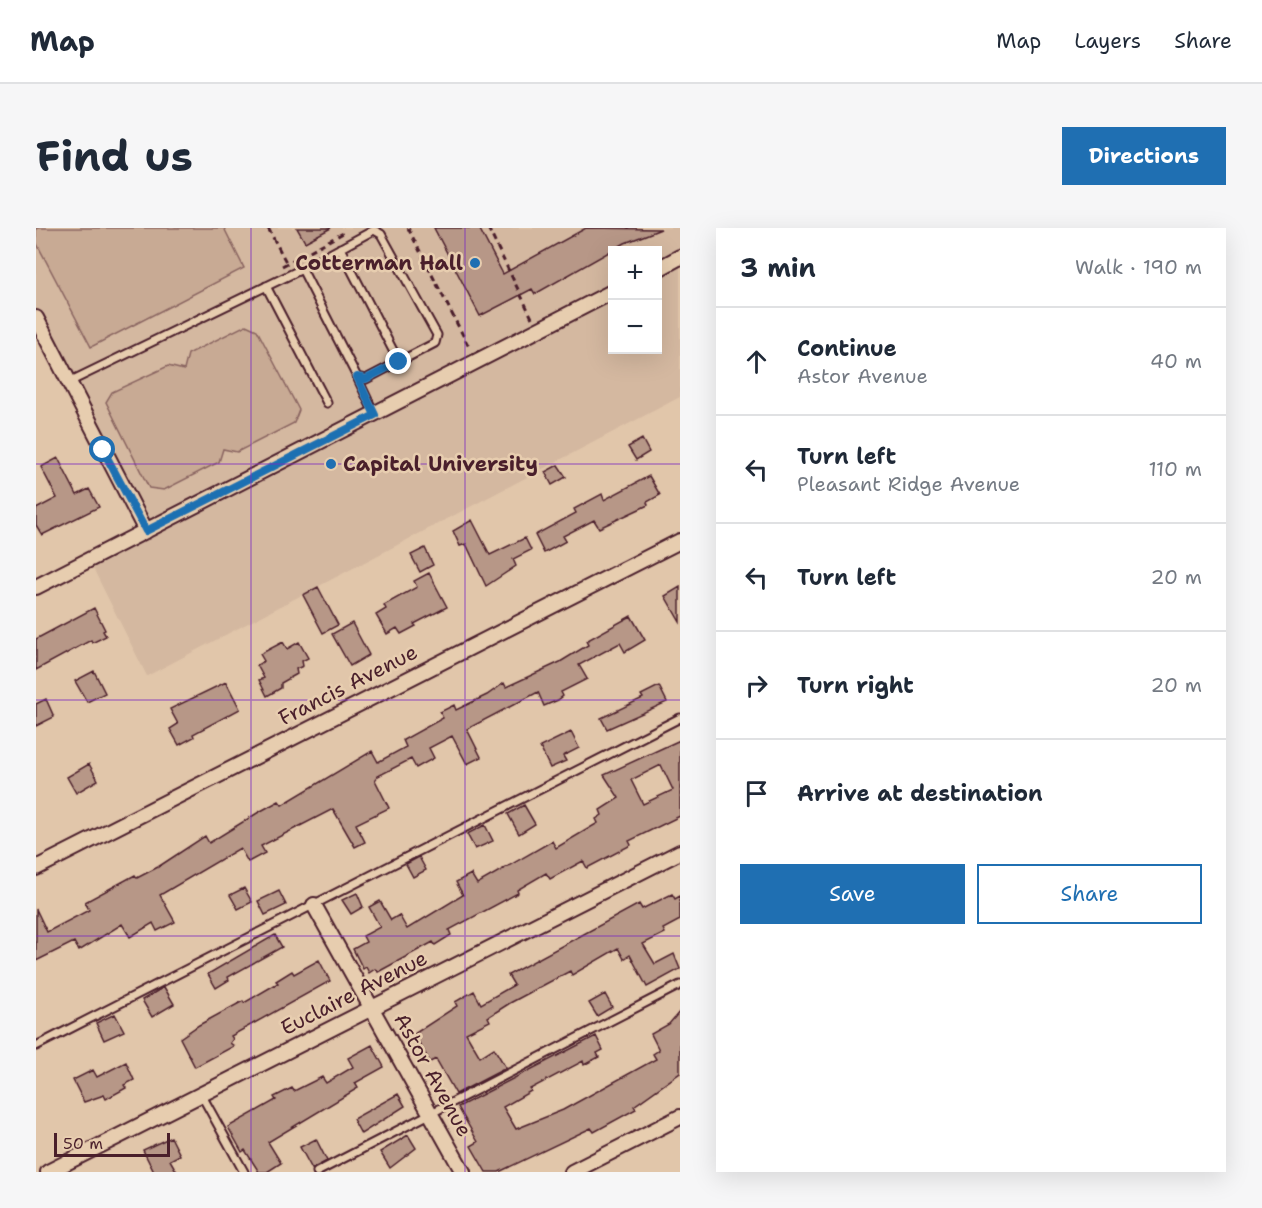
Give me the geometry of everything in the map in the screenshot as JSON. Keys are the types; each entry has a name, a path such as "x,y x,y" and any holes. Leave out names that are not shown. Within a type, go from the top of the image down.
{"street":[{"path":"662,266 680,257"},
{"path":"36,588 608,294"},
{"path":"36,318 146,531"},
{"name":"Francis Avenue","path":"36,868 680,541"},
{"name":"Euclaire Avenue","path":"58,1170 680,852"},
{"name":"Astor Avenue","path":"314,905 463,1172"},
{"path":"572,1172 680,1118"}],"lane":[{"path":"69,382 302,269 374,230 381,234 437,335 435,343 399,362 366,379 357,377"},
{"path":"340,248 399,362"},
{"path":"302,269 375,415"},
{"path":"266,286 327,403"},
{"path":"36,1046 680,718"},
{"path":"317,1172 680,985"},
{"path":"201,1095 244,1172"}],"path":[{"path":"268,228 286,262"},
{"path":"408,228 476,362"},
{"path":"488,228 538,330"}],"shaded area":[{"name":"Capital University","path":"36,228 680,228 680,397 147,676 89,560 146,532 36,318"},
{"path":"36,228 224,228 244,268 91,347 36,242"},
{"path":"246,325 257,330 299,410 294,423 237,452 223,449 219,462 164,490 149,488 106,402 112,392 168,366 184,370 188,354"}],"building":[{"path":"297,228 331,228 305,242"},
{"path":"434,228 479,228 503,274 586,228 661,229 620,246 608,246 608,253 535,294 532,289 480,316"},
{"path":"642,439 649,452 636,460 628,447"},
{"path":"58,458 77,495 89,489 99,507 42,535 36,525 36,509 57,498 41,467"},
{"path":"558,465 566,477 552,485 545,472"},
{"path":"649,476 660,495 647,502 648,505 599,528 594,520 563,536 566,541 544,553 535,535 576,513 574,509 602,494 604,500"},
{"path":"472,520 490,555 525,538 531,550 513,559 516,566 486,586 466,544 460,546 453,531"},
{"path":"425,548 433,565 420,572 411,555"},
{"path":"429,573 447,607 414,624 416,626 401,634 397,628 387,634 376,615 386,609 384,605 417,587 414,581"},
{"path":"318,587 338,625 323,633 303,595"},
{"path":"680,587 680,622 665,596"},
{"path":"94,608 106,636 92,643 91,640 36,670 36,639"},
{"path":"631,616 645,640 625,652 620,643 579,665 587,679 561,692 563,696 558,700 544,706 538,692 467,729 481,757 467,764 452,736 429,748 434,758 416,768 411,759 378,776 375,780 389,808 356,824 365,842 355,847 333,809 261,846 265,853 248,862 240,848 160,895 175,922 157,931 153,923 130,937 122,924 79,951 74,942 36,961 36,909 47,932 89,910 85,902 135,875 137,878 158,867 205,836 209,843 279,801 282,805 372,751 378,762 406,747 403,740 443,718 440,712 454,705 456,710 487,695 504,683 506,687 560,662 588,645 586,641"},
{"path":"352,623 369,655 350,666 332,634"},
{"path":"283,642 287,649 299,642 308,658 302,661 303,666 296,669 297,674 281,683 281,688 267,696 259,680 264,678 257,665 264,661 260,654"},
{"path":"94,671 105,693 87,702 75,681"},
{"path":"226,682 240,709 193,734 194,737 179,745 170,729 178,724 170,709"},
{"path":"659,686 667,702 607,729 601,718 643,698 641,695"},
{"path":"46,699 54,717 36,726 36,704"},
{"path":"571,732 579,748 563,756 566,761 550,768 540,747"},
{"path":"680,740 680,816 629,841 631,845 587,868 583,861 550,879 546,873 517,890 518,893 449,930 451,935 435,945 433,942 378,972 375,969 369,973 366,967 363,969 353,949 366,942 363,936 380,927 369,907 380,901 391,920 399,915 407,929 463,895 456,882 471,874 477,884 552,841 556,848 598,823 596,819 602,815 600,810 619,798 604,775","holes":["661,765 673,790 643,804 631,780"]},
{"path":"89,764 98,780 76,793 67,777"},
{"path":"524,805 535,824 519,834 508,814"},
{"path":"485,825 493,841 475,849 467,834"},
{"path":"419,857 426,870 413,877 406,864"},
{"path":"244,888 252,902 238,909 230,895"},
{"path":"279,891 286,905 265,915 258,901"},
{"path":"357,893 363,907 351,914 342,900"},
{"path":"672,894 675,899 680,896 680,920 663,929 665,933 643,944 655,964 674,954 680,969 647,987 630,955 624,959 618,948 572,975 570,971 510,1003 488,1017 490,1021 466,1033 480,1057 494,1048 506,1068 456,1094 436,1059 430,1062 414,1034 457,1006 455,1002 474,991 481,1004 514,985 508,975 639,904 642,909"},
{"path":"275,935 282,947 228,977 229,980 216,988 208,974"},
{"path":"319,960 330,981 231,1036 233,1039 230,1043 234,1046 195,1067 180,1038 199,1025 278,983 276,981 292,971 294,974"},
{"path":"164,987 174,1004 152,1017 142,1000"},
{"path":"605,994 612,1007 597,1016 589,1003"},
{"path":"680,1011 680,1073 634,1106 636,1109 594,1132 591,1128 499,1172 486,1172 471,1146 478,1142 458,1107 596,1036 603,1050 597,1053 599,1057 584,1065 583,1061 530,1089 531,1091 503,1107 516,1129 563,1110 656,1059 653,1054 659,1050 651,1034 669,1024"},
{"path":"115,1014 124,1031 104,1040 96,1023"},
{"path":"372,1045 384,1067 355,1083 358,1088 268,1142 281,1163 267,1172 259,1172 245,1150 242,1152 228,1127 276,1100 274,1097 292,1088 294,1091 322,1077 326,1083 353,1067 348,1058"},
{"path":"126,1062 134,1080 124,1085 126,1088 106,1099 104,1095 84,1102 73,1080 93,1070 97,1077"},
{"path":"398,1094 405,1106 361,1134 353,1119"},
{"path":"408,1135 416,1148 390,1168 380,1152"},
{"path":"171,1137 180,1155 170,1160 177,1172 154,1172 143,1150"},
{"path":"316,1139 327,1161 312,1169 300,1147"}],"place":[{"name":"Cotterman Hall","path":"475,263"},
{"name":"Capital University","path":"331,464"}],"route":[{"path":"103,450 146,531 375,415 357,377 366,379 399,362"}]}
